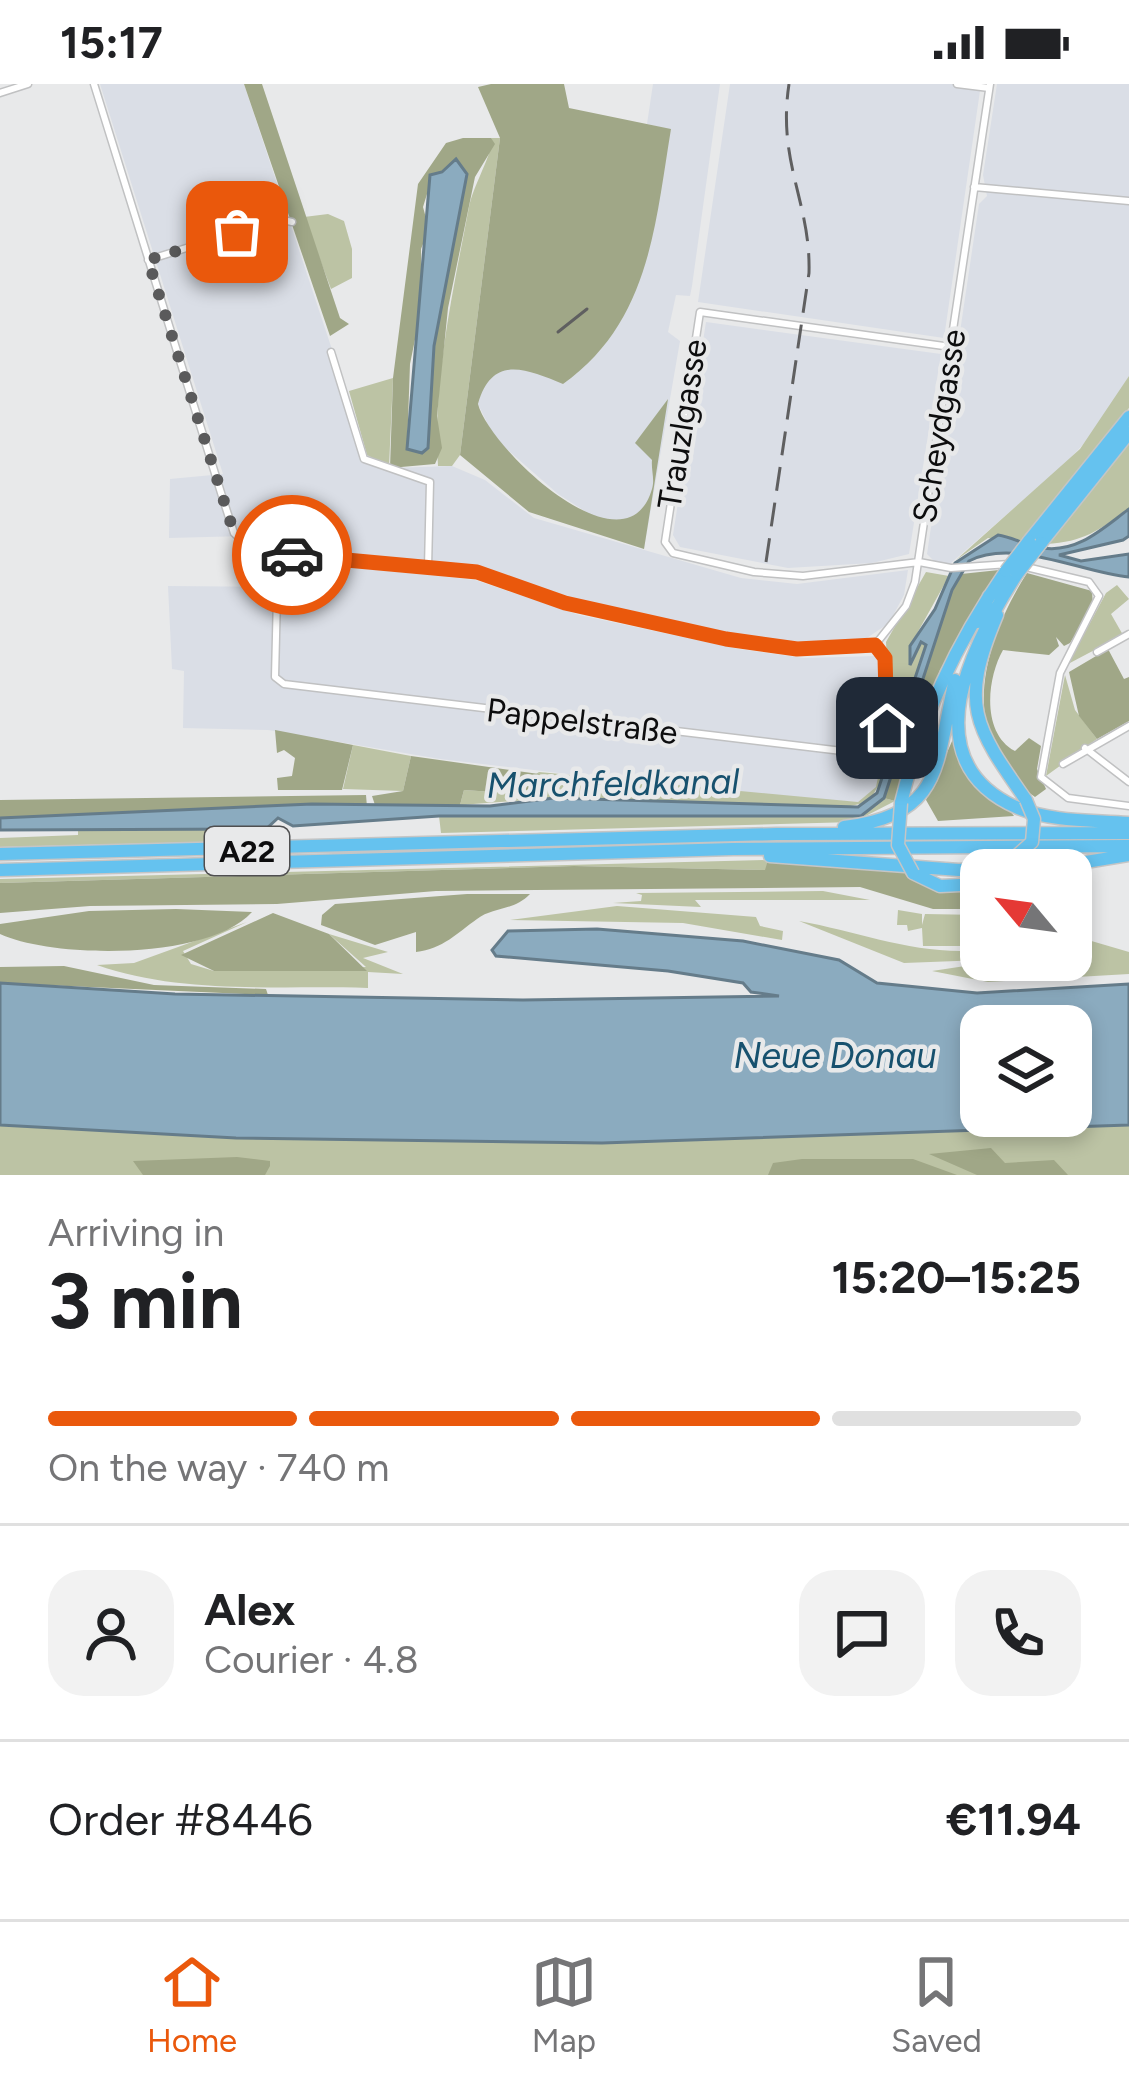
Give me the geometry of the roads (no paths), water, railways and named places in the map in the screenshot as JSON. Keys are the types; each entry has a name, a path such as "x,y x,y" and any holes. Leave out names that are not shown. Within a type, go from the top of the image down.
{"highway":[{"path":"960,885 940,886 913,873 898,844 901,803 932,699 989,596 1012,573 1129,417"},
{"path":"1035,542 1129,433"},
{"path":"734,849 959,870 1004,867 1032,842 1034,819 1026,800 989,750 976,708 982,657 1012,573"},
{"path":"1009,587 981,631 963,683 958,722 966,757 986,786 1016,807 1056,817 1129,823"},
{"path":"794,834 886,820 924,794 937,769 962,656 989,596"},
{"name":"A22","path":"0,854 794,834 1129,833"},
{"name":"A22","path":"0,870 734,849 1129,850"},
{"path":"1092,858 1129,850"}],"street":[{"path":"0,93 28,84"},
{"path":"94,84 234,533 249,547 278,554 477,572 565,603 726,639 797,649 875,645"},
{"path":"957,84 990,86"},
{"name":"Scheydgasse","path":"875,645 906,606 919,562 990,86"},
{"path":"974,187 1129,201"},
{"path":"148,260 279,219 292,222"},
{"name":"Trauzlgasse","path":"919,562 825,575 754,572 673,553 664,536 700,312 951,347"},
{"path":"331,352 364,459 385,470 424,476 430,482 428,568"},
{"name":"Pappelstraße","path":"278,554 275,677 284,684 560,720 880,752 886,742 887,676 885,658 875,645"},
{"path":"919,562 951,568 996,562 1097,588 1097,607 1060,673 1041,777 1068,798 1129,806"},
{"path":"1097,652 1129,634"},
{"path":"1064,764 1129,726"},
{"path":"1085,748 1129,782"}],"water":[{"path":"456,159 467,174 434,346 428,448 422,453 407,449 430,175 442,172"},
{"path":"1129,509 1129,536 1123,540 1059,555 1081,561 1129,554 1129,577 1006,553 969,561 952,590 884,798 861,816 439,816 293,826 278,818 266,829 0,830 0,818 312,804 490,806 554,798 858,807 877,793 926,645 921,642 910,665 910,646 935,609 955,563 998,535 1043,548 1068,547"},
{"name":"Neue Donau","path":"597,929 743,941 839,960 877,983 977,993 1129,984 1129,1125 1092,1126 1092,1005 960,1005 960,1131 602,1143 236,1138 0,1125 0,983 175,994 523,1000 779,996 751,992 743,983 668,971 496,956 492,950 508,931"}],"tram line":[{"path":"558,332 587,309"}],"railway":[{"path":"766,562 809,273 805,225 787,137 789,84"}],"water label":[{"name":"Marchfeldkanal","path":"613,783"}]}
